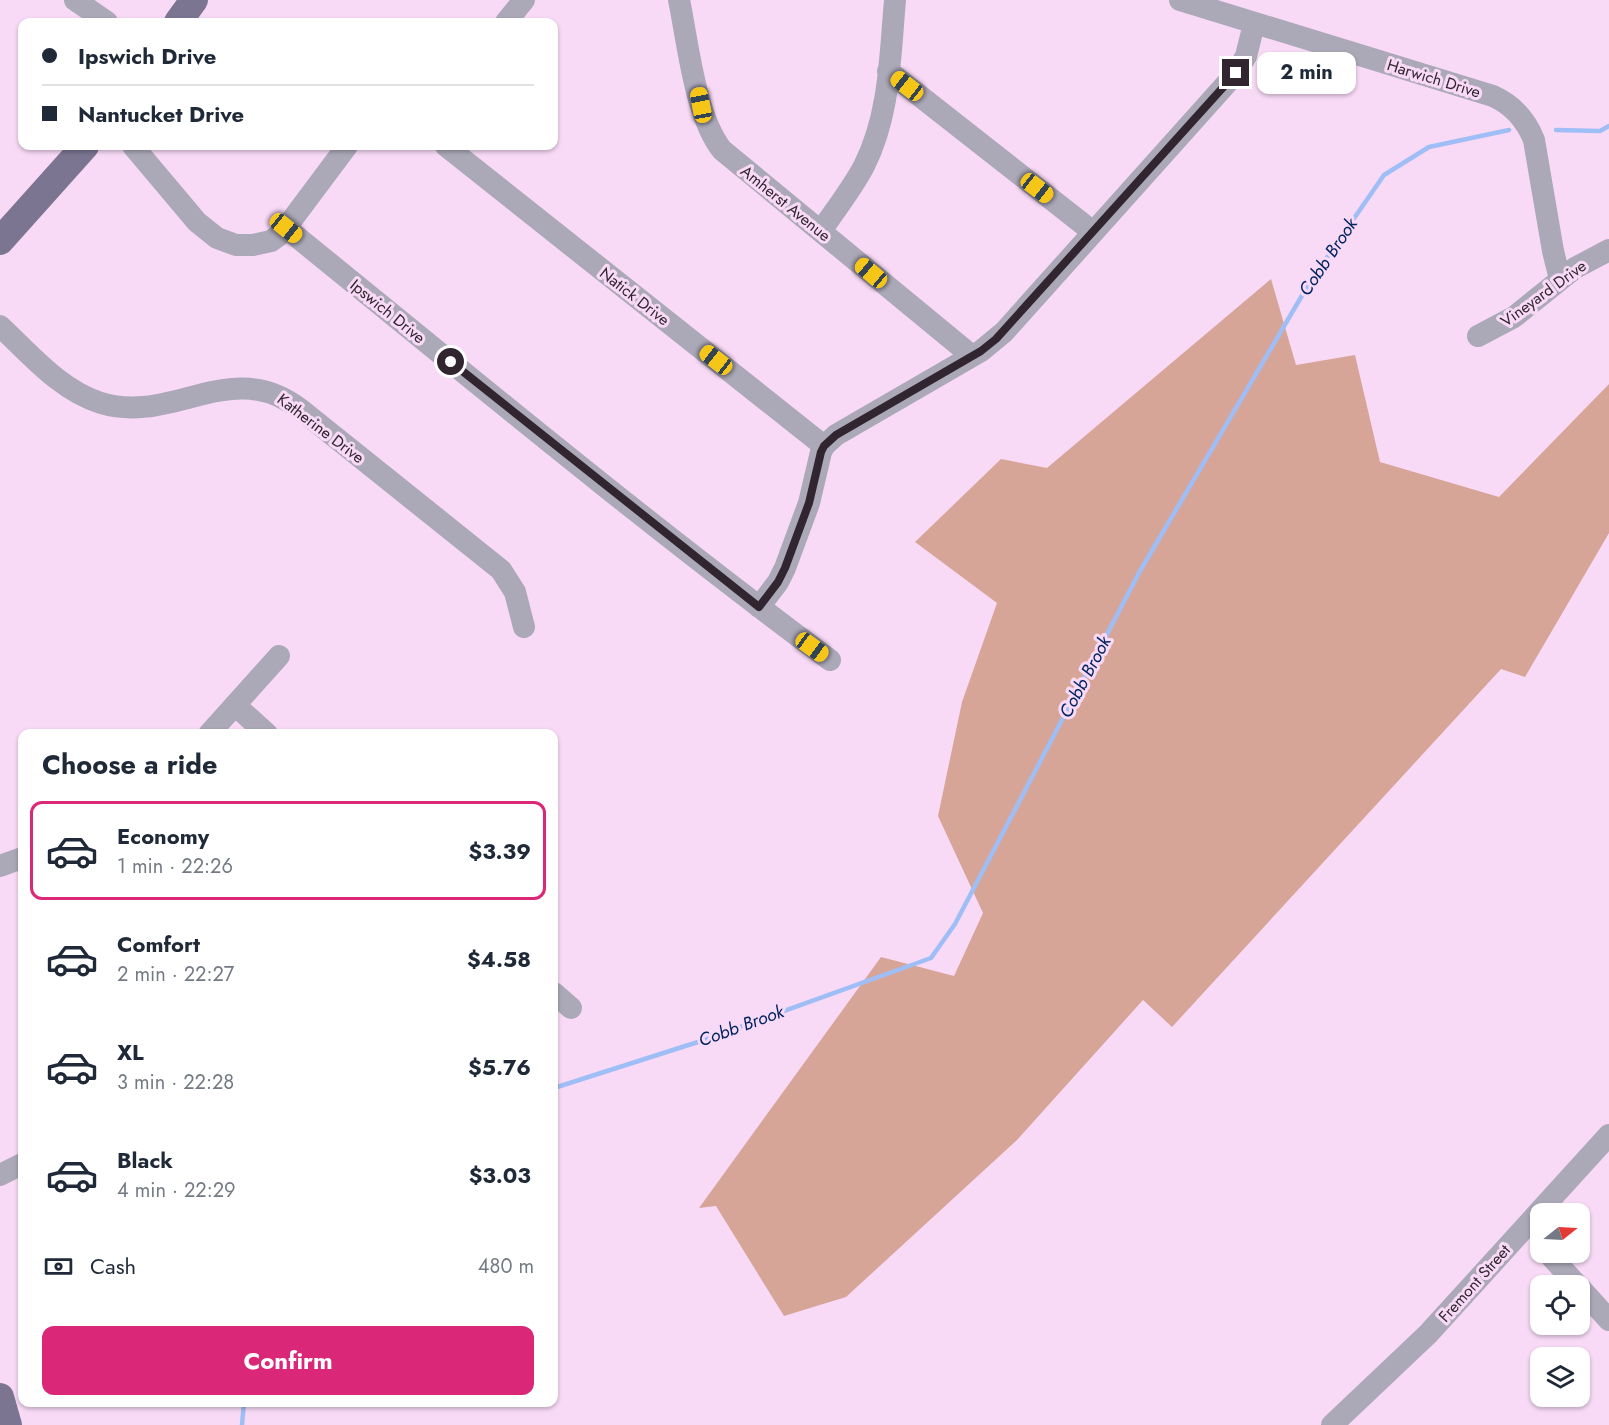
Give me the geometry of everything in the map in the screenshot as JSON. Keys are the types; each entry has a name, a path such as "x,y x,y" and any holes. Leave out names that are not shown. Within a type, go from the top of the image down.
{"main road":[{"path":"181,18 194,0"},
{"path":"0,241 81,150"},
{"path":"0,1397 8,1425"}],"street":[{"path":"75,0 101,18"},
{"path":"509,18 524,0"},
{"name":"Amherst Avenue","path":"679,0 701,105 711,134 722,150 972,356"},
{"path":"821,231 863,168 869,155 882,114 896,0"},
{"name":"Harwich Drive","path":"1180,0 1493,96 1509,104 1526,123 1534,140 1560,279"},
{"path":"759,607 778,582 788,562 809,503 818,460 824,446 836,435 972,356 1004,332 1236,73 1246,56 1254,24"},
{"path":"888,71 1093,232"},
{"path":"136,150 197,222 217,238 236,245 253,245 271,241 286,228 344,150"},
{"name":"Natick Drive","path":"451,150 824,446"},
{"name":"Ipswich Drive","path":"286,228 568,457 830,660"},
{"name":"Vineyard Drive","path":"1478,336 1514,317 1560,279 1590,259 1609,250"},
{"name":"Katherine Drive","path":"0,326 64,385 103,404 117,407 147,407 218,390 243,387 267,391 290,401 501,570 515,592 524,627"},
{"path":"214,729 279,656"},
{"path":"235,705 261,729"},
{"path":"0,866 18,859"},
{"path":"558,997 571,1008"},
{"name":"Fremont Street","path":"1332,1425 1428,1334 1609,1135"},
{"path":"0,1175 18,1166"},
{"path":"1524,1227 1530,1234"},
{"path":"1557,1263 1568,1275"},
{"path":"1590,1299 1609,1320"}],"shaded area":[{"path":"1271,279 1296,365 1355,355 1380,462 1499,497 1609,384 1609,533 1525,677 1501,669 1172,1027 1143,1000 1017,1140 846,1297 784,1316 716,1206 699,1208 881,957 954,976 983,913 938,816 962,702 997,603 915,542 1001,459 1047,468"}],"waterway":[{"name":"Cobb Brook","path":"1556,130 1600,131 1609,126"},
{"name":"Cobb Brook","path":"558,1087 701,1041 931,958 955,924 1140,571 1310,282 1384,175 1429,147 1509,130"},
{"name":"Cobb Brook","path":"242,1425 244,1407"}],"route":[{"path":"451,362 759,607 778,582 788,562 809,503 818,460 824,446 836,435 981,351 1004,332 1236,73"}]}
